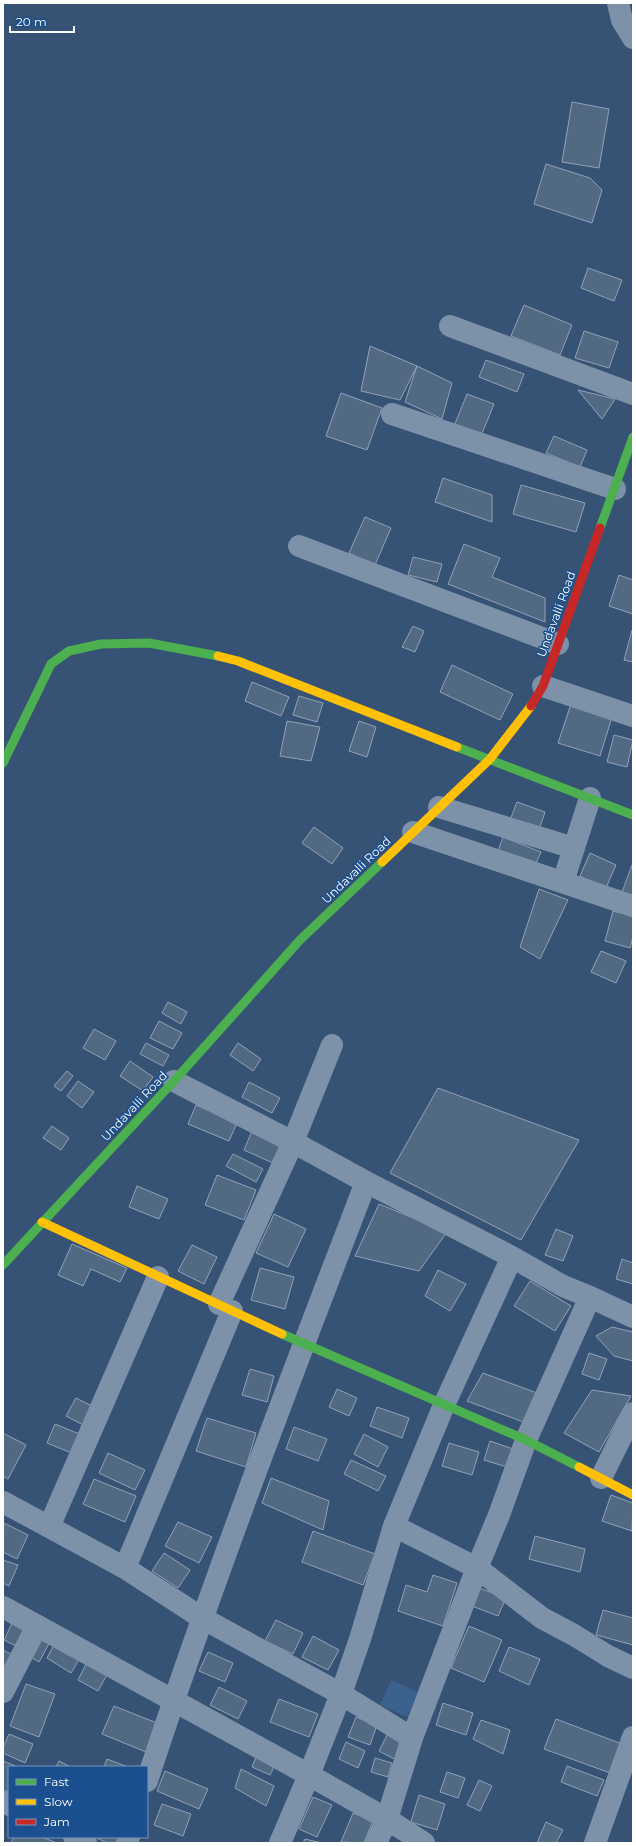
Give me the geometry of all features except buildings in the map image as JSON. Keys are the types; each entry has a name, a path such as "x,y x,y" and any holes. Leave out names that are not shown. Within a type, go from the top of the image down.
{"street":[{"path":"618,3 622,20 633,38"},
{"path":"450,326 633,394"},
{"path":"392,414 615,489"},
{"name":"Undavalli Road","path":"3,1265 174,1081 300,940 490,759 528,712 543,686 633,437"},
{"path":"299,546 558,644"},
{"path":"3,763 51,664 69,651 94,645 150,643 205,652 238,661 633,815"},
{"path":"543,686 633,716"},
{"path":"563,882 590,798"},
{"path":"439,807 574,848"},
{"path":"413,832 633,906"},
{"path":"125,1568 226,1308 332,1045"},
{"path":"174,1081 293,1142 563,1286 633,1317"},
{"path":"148,1778 173,1700 202,1618 366,1182"},
{"path":"42,1222 304,1344 526,1440 633,1495"},
{"path":"280,1843 341,1694 360,1639 394,1526 444,1405 512,1258"},
{"path":"49,1527 158,1277"},
{"path":"376,1843 387,1819 412,1738 477,1568 500,1515 526,1440 590,1297"},
{"path":"601,1478 633,1413"},
{"path":"3,1502 125,1568 202,1618 341,1694 412,1738"},
{"path":"394,1526 477,1568 542,1618 574,1635 608,1656 633,1668"},
{"path":"3,1608 309,1775 387,1819 424,1843"},
{"path":"3,1692 37,1626"},
{"path":"595,1843 633,1737"},
{"path":"76,1838 86,1843"}],"water":[{"path":"391,1680 418,1692 407,1717 380,1705"}],"traffic: fast":[{"path":"600,528 633,437"},
{"path":"3,763 51,664 69,651 101,644 149,643 218,656"},
{"path":"457,747 633,815"},
{"path":"3,1265 174,1081 300,940 382,862"},
{"path":"282,1334 526,1440 579,1467"}],"traffic: slow":[{"path":"218,656 238,661 457,747"},
{"path":"382,862 490,759 531,706"},
{"path":"42,1222 282,1334"},
{"path":"579,1467 633,1495"}],"traffic: jam":[{"path":"531,706 543,686 600,528"}]}
